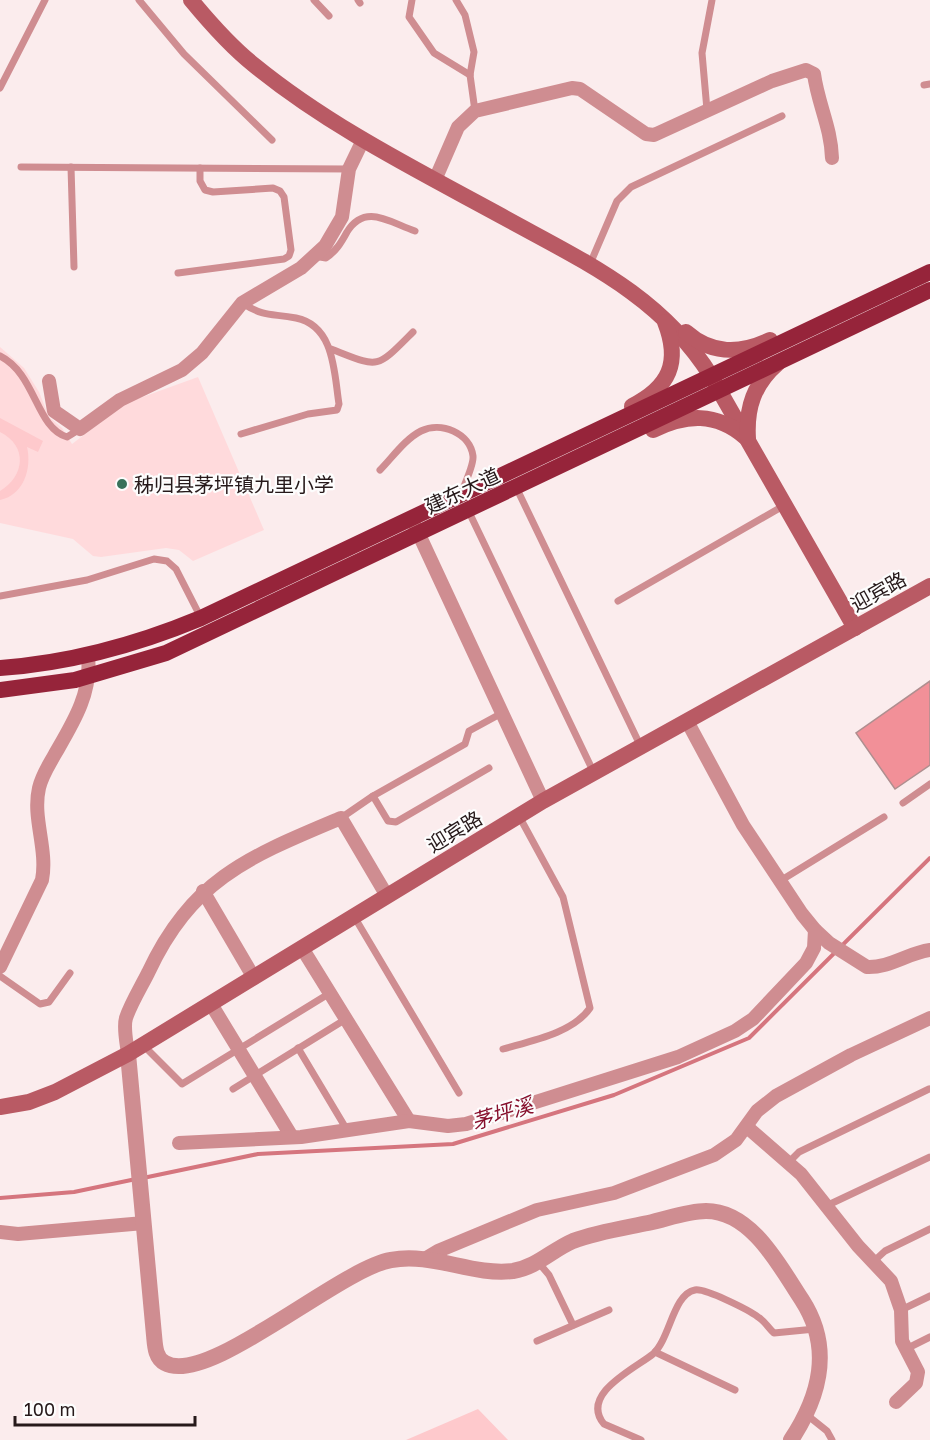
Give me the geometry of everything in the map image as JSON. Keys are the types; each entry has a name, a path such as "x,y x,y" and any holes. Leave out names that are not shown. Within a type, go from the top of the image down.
{"highway":[{"name":"建东大道","path":"0,690 90,675 166,653 205,626 716,383 814,327 930,272"},
{"name":"建东大道","path":"716,383 780,362 930,290"},
{"name":"建东大道","path":"0,668 88,656 160,635 205,626"}],"main road":[{"path":"191,0 219,33 252,64 326,118 590,265 640,296 662,316 683,338 716,383 855,628"},
{"path":"662,316 697,341 717,350 728,351 748,349 814,327"},
{"path":"608,434 655,393 666,378 671,361 672,343 662,316"},
{"path":"748,440 747,418 752,398 763,378 780,362"},
{"path":"608,434 647,433 682,419 699,417 725,424 748,440"},
{"name":"迎宾路","path":"0,1107 29,1102 55,1092 128,1054 543,801 930,586"}],"street":[{"path":"435,180 458,127 475,111 572,88 580,90 646,134 654,135 772,81 806,70 814,74 820,103 828,119 832,158"},
{"path":"49,381 54,411 80,429 120,400 182,370 202,353 242,303 294,273 325,246 342,217 349,169 363,140"},
{"path":"415,526 543,801"},
{"path":"0,967 42,879 44,864 37,805 42,777 78,714 90,675 88,656"},
{"path":"687,721 740,819 815,930 829,943 862,964 877,967 919,951 930,950"},
{"path":"387,896 341,818 235,866 203,891 158,951 126,1020 156,1351 162,1360 171,1366 198,1365 216,1358 377,1264 392,1260 423,1260 496,1271 525,1268 561,1247 585,1237 695,1212 724,1214 741,1223 762,1244 803,1302 815,1329 819,1357 818,1379 807,1415 791,1440"},
{"path":"203,891 254,978"},
{"path":"179,1143 292,1137 409,1121 448,1126 466,1125 678,1057 735,1031 753,1019 806,963 814,948 815,930"},
{"path":"302,948 409,1121"},
{"path":"211,1004 292,1137"},
{"path":"423,1260 438,1251 537,1210 614,1193 703,1160 736,1140 758,1111 776,1096 851,1055 930,1018"},
{"path":"747,1127 790,1161 891,1281 901,1310 900,1328 906,1349 918,1372 916,1383 896,1402"},
{"path":"0,1232 18,1234 143,1216"}],"lane":[{"path":"0,87 44,0"},
{"path":"140,0 184,54 272,140"},
{"path":"314,0 329,16"},
{"path":"412,0 409,17 434,53 470,75"},
{"path":"456,0 465,15 474,52 470,75 475,111"},
{"path":"707,110 702,53 712,0"},
{"path":"590,265 617,201 631,187 782,116"},
{"path":"21,167 349,169"},
{"path":"72,167 74,267"},
{"path":"178,273 284,259 289,256 291,250 284,197 280,190 273,188 213,192 205,189 200,181 200,168"},
{"path":"314,256 326,258 336,251 353,223 361,216 372,215 415,231"},
{"path":"241,434 308,414 337,410 339,404 330,349 325,338 297,318 269,316 242,303"},
{"path":"330,349 370,364 383,362 413,332"},
{"path":"0,356 17,368 27,381 47,423 58,434 67,437 80,429"},
{"path":"380,470 422,430 439,428 451,430 462,435 470,446 474,458 464,502 594,772"},
{"path":"513,479 641,747"},
{"path":"618,601 785,505"},
{"path":"0,596 87,580 154,559 167,561 176,569 205,626"},
{"path":"341,818 373,796 465,744 469,730 502,713"},
{"path":"373,796 388,821 396,822 489,768"},
{"path":"903,803 930,784"},
{"path":"503,1049 556,1031 585,1016 590,1008 563,897 519,816"},
{"path":"780,881 884,817"},
{"path":"354,916 459,1093"},
{"path":"0,976 40,1004 49,1002 70,973"},
{"path":"143,1045 182,1084 330,993"},
{"path":"233,1089 346,1019"},
{"path":"298,1048 347,1130"},
{"path":"790,1161 799,1152 929,1089"},
{"path":"826,1206 930,1157"},
{"path":"873,1262 885,1251 930,1229"},
{"path":"538,1262 549,1275 573,1325"},
{"path":"641,1440 604,1424 600,1419 599,1404 617,1378 655,1352 665,1337 678,1304 688,1293 701,1290 757,1316 774,1333 815,1329"},
{"path":"901,1310 930,1296"},
{"path":"537,1341 609,1310"},
{"path":"906,1349 930,1337"},
{"path":"655,1352 735,1390"},
{"path":"807,1415 827,1431 832,1440"}],"shaded area":[{"name":"秭归县茅坪镇九里小学","path":"0,347 24,368 39,392 49,417 62,428 72,444 126,403 198,377 264,530 193,561 179,550 166,548 101,557 93,556 73,539 0,523"},
{"path":"0,418 43,441 38,452 27,447 28,463 24,480 15,493 0,500 0,491 14,477 20,461 15,445 0,432"},
{"path":"478,1409 508,1440 406,1440"}],"building":[{"path":"930,681 930,765 895,789 856,733"}],"waterway":[{"name":"茅坪溪","path":"143,1178 258,1154 453,1144 614,1095 749,1038 930,858"},
{"name":"茅坪溪","path":"0,1198 74,1192 136,1179"}],"place":[{"name":"秭归县茅坪镇九里小学","path":"122,484"}]}
